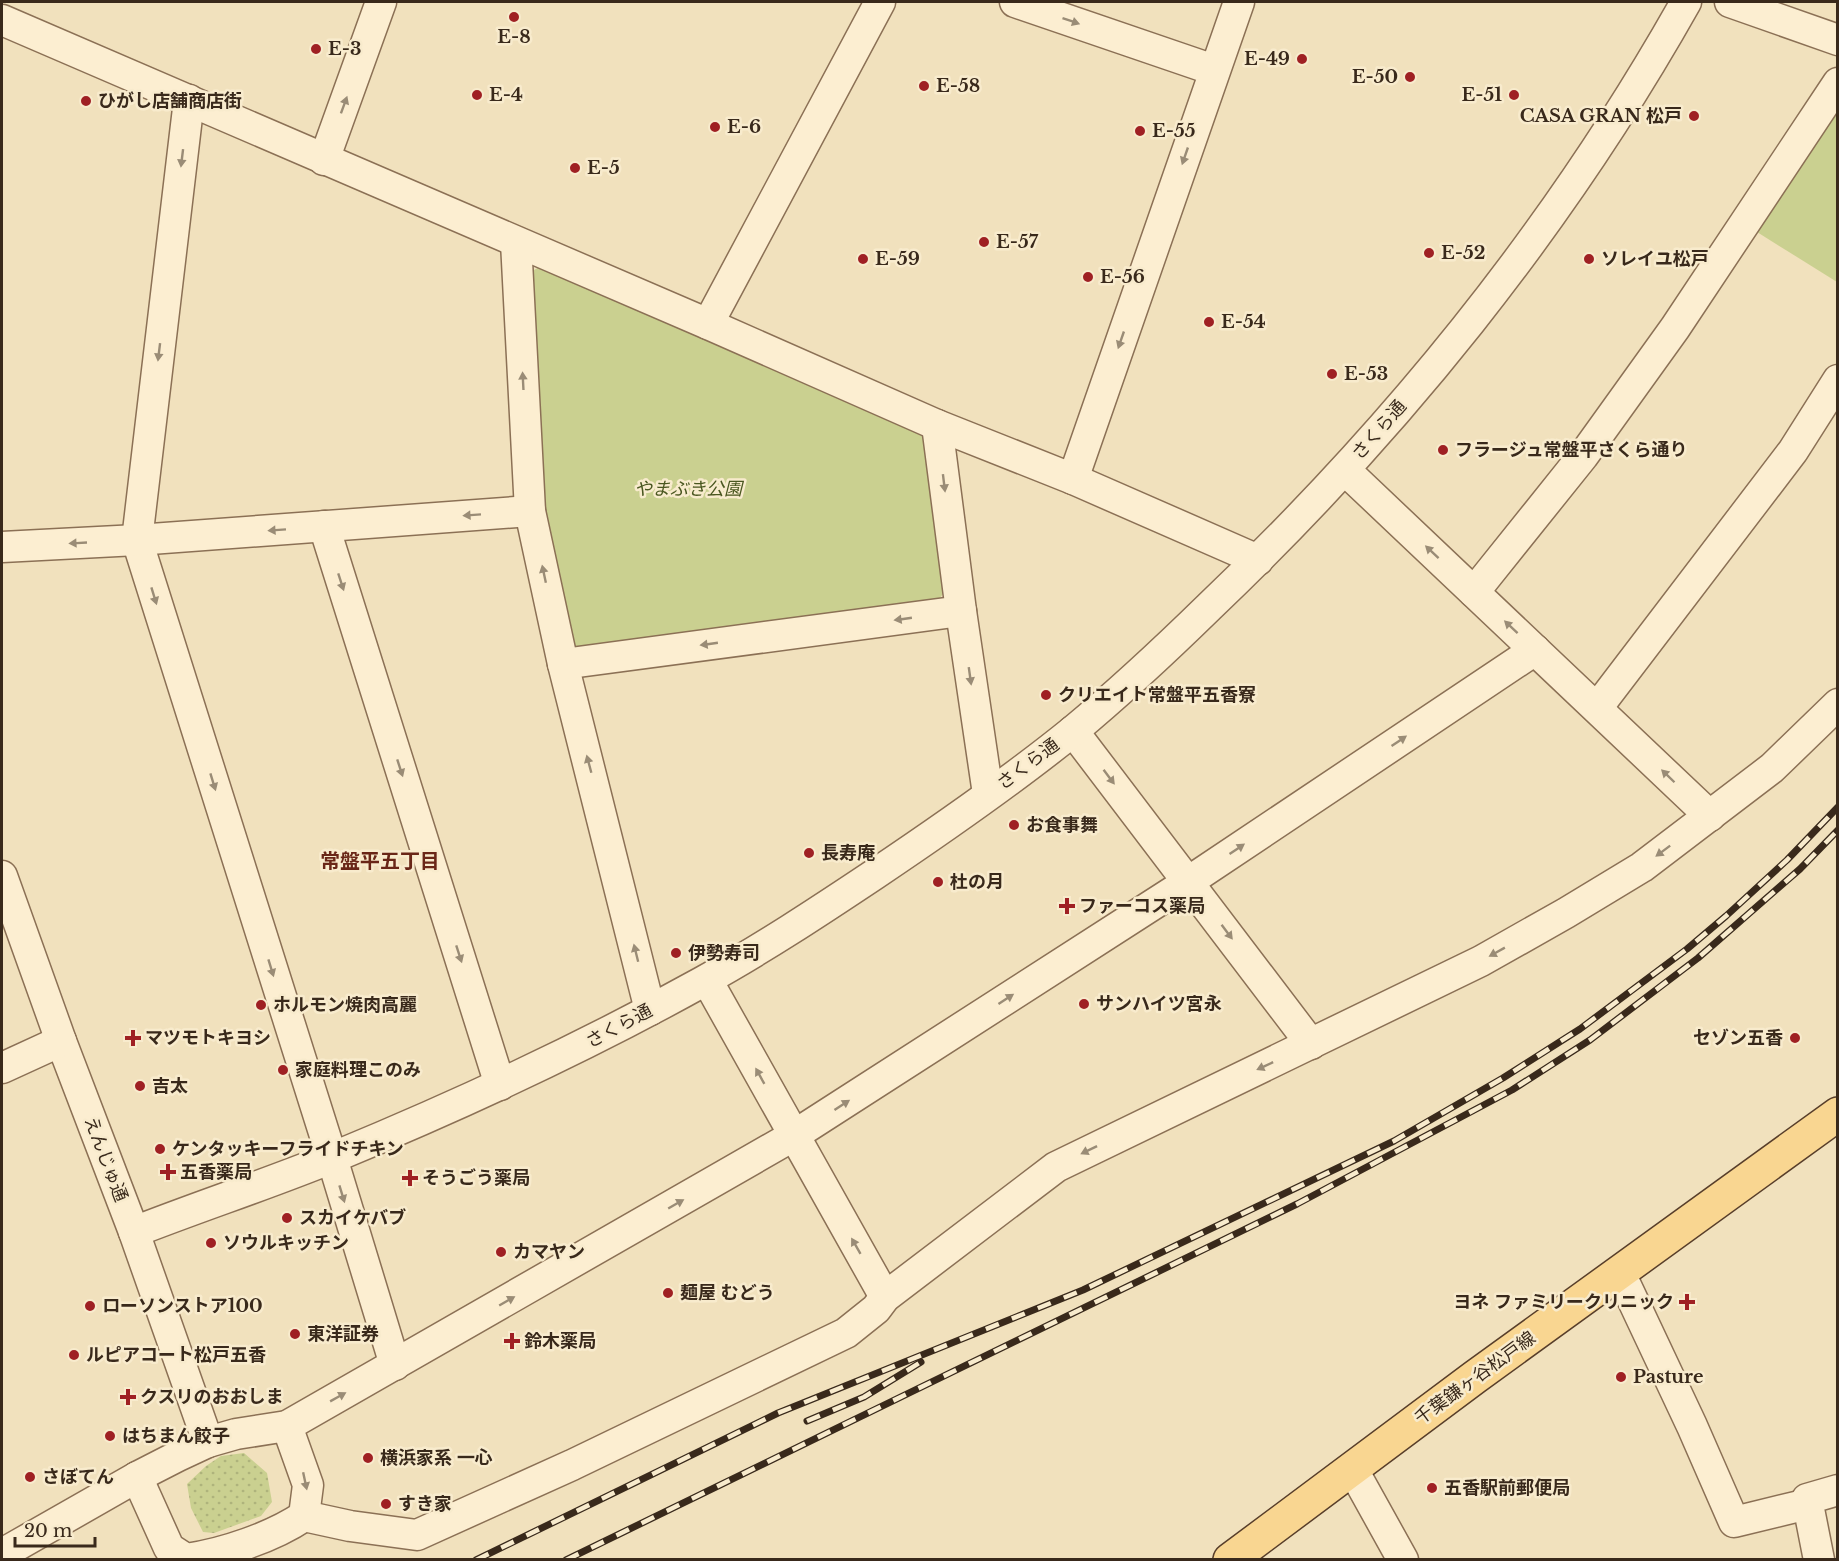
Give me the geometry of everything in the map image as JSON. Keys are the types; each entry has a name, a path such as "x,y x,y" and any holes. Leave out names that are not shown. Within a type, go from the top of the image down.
{"main road":[{"name":"千葉鎌ヶ谷松戸線","path":"1230,1560 1475,1377 1838,1114"}],"street":[{"path":"324,160 381,2"},
{"path":"708,324 880,2"},
{"path":"1015,2 1214,70"},
{"path":"1073,479 1239,2"},
{"path":"1730,2 1838,40"},
{"name":"さくら通","path":"134,1232 332,1158 500,1085 650,1010 802,923 910,850 1073,731 1168,646 1258,560 1345,470 1415,388 1492,293 1554,209 1625,104 1678,4"},
{"path":"2,20 937,424 1073,479 1258,560"},
{"path":"1474,592 1582,456 1676,328 1838,83"},
{"path":"189,100 137,540 332,1158 394,1365"},
{"path":"516,242 530,511 563,664 650,1010"},
{"path":"1597,708 1793,451 1838,380"},
{"path":"937,424 988,794"},
{"path":"1345,470 1710,816"},
{"path":"2,547 137,540 530,511"},
{"path":"324,526 500,1085"},
{"path":"563,664 961,611"},
{"path":"4,1545 208,1442 236,1434 286,1426 793,1136 1188,882 1535,650"},
{"path":"304,1516 350,1526 417,1535 583,1460 846,1333 876,1309 885,1297 1056,1167 1481,961 1642,867 1772,768 1838,704"},
{"path":"1073,731 1311,1044"},
{"name":"えんじゅ通","path":"2,876 134,1232 208,1442"},
{"path":"706,980 885,1297"},
{"path":"2,1068 62,1041"},
{"path":"1620,1273 1734,1522 1838,1490"},
{"path":"137,1477 169,1548 186,1559 210,1556 287,1528 304,1516 308,1485 286,1426"},
{"path":"1353,1470 1403,1560"},
{"path":"1807,1501 1818,1560"}],"green space":[{"path":"1837,105 1837,282 1757,232"},
{"name":"やまぶき公園","path":"539,267 920,431 925,438 947,589 939,599 582,650 571,643 546,531 529,273"},
{"path":"244,1453 267,1473 272,1502 261,1516 214,1533 203,1532 191,1508 187,1484 206,1466 221,1456"}],"railway":[{"path":"476,1560 778,1413 1083,1290 1394,1141 1503,1078 1580,1029 1687,949 1787,860 1838,807"},
{"path":"566,1560 1297,1204 1512,1090 1590,1040 1698,958 1800,869 1838,830"},
{"path":"807,1421 864,1397 921,1362"}],"place":[{"name":"E-8","path":"514,17"},
{"name":"E-3","path":"316,49"},
{"name":"E-49","path":"1302,59"},
{"name":"E-50","path":"1410,77"},
{"name":"E-58","path":"924,86"},
{"name":"E-4","path":"477,95"},
{"name":"E-51","path":"1514,95"},
{"name":"ひがし店舗商店街","path":"86,101"},
{"name":"CASA GRAN 松戸","path":"1694,116"},
{"name":"E-6","path":"715,127"},
{"name":"E-55","path":"1140,131"},
{"name":"E-5","path":"575,168"},
{"name":"E-57","path":"984,242"},
{"name":"E-52","path":"1429,253"},
{"name":"E-59","path":"863,259"},
{"name":"ソレイユ松戸","path":"1589,259"},
{"name":"E-56","path":"1088,277"},
{"name":"E-54","path":"1209,322"},
{"name":"E-53","path":"1332,374"},
{"name":"フラージュ常盤平さくら通り","path":"1443,450"},
{"name":"クリエイト常盤平五香寮","path":"1046,695"},
{"name":"お食事舞","path":"1014,825"},
{"name":"長寿庵","path":"809,853"},
{"name":"杜の月","path":"938,882"},
{"name":"ファーコス薬局","path":"1067,906"},
{"name":"伊勢寿司","path":"676,953"},
{"name":"サンハイツ宮永","path":"1084,1004"},
{"name":"ホルモン焼肉高麗","path":"261,1005"},
{"name":"マツモトキヨシ","path":"133,1038"},
{"name":"セゾン五香","path":"1795,1038"},
{"name":"家庭料理このみ","path":"283,1070"},
{"name":"吉太","path":"140,1086"},
{"name":"ケンタッキーフライドチキン","path":"160,1149"},
{"name":"五香薬局","path":"168,1172"},
{"name":"そうごう薬局","path":"410,1178"},
{"name":"スカイケバブ","path":"287,1218"},
{"name":"ソウルキッチン","path":"211,1243"},
{"name":"カマヤン","path":"501,1252"},
{"name":"麺屋 むどう","path":"668,1293"},
{"name":"ヨネ ファミリークリニック","path":"1687,1302"},
{"name":"ローソンストア100","path":"90,1306"},
{"name":"東洋証券","path":"295,1334"},
{"name":"鈴木薬局","path":"512,1341"},
{"name":"ルピアコート松戸五香","path":"74,1355"},
{"name":"Pasture","path":"1621,1377"},
{"name":"クスリのおおしま","path":"128,1397"},
{"name":"はちまん餃子","path":"110,1436"},
{"name":"横浜家系 一心","path":"368,1458"},
{"name":"さぼてん","path":"30,1477"},
{"name":"五香駅前郵便局","path":"1432,1488"},
{"name":"すき家","path":"386,1504"}],"district":[{"name":"常盤平五丁目","path":"380,861"}]}
